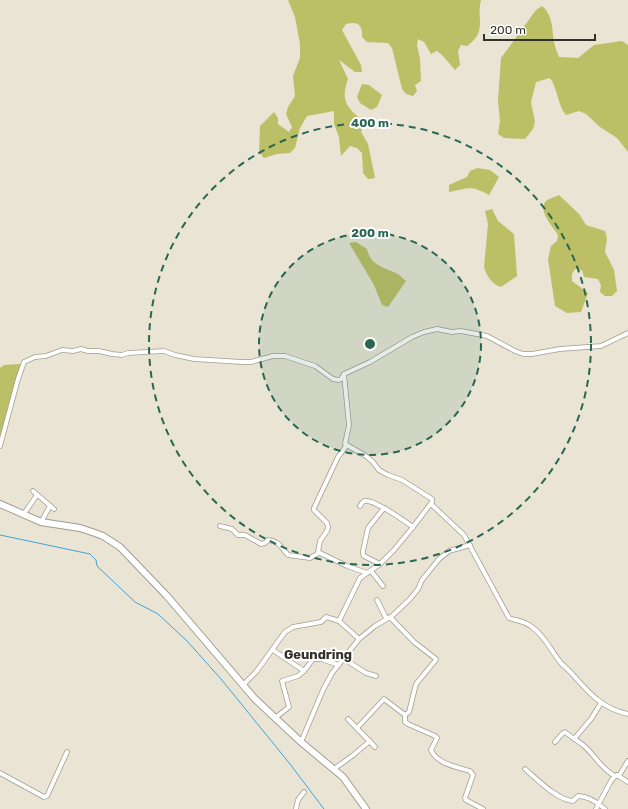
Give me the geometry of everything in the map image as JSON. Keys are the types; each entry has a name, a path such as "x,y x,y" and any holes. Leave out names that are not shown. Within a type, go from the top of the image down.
{"street":[{"path":"0,446 24,362 35,356 46,356 62,350 73,351 82,349 122,355 128,353 164,351 194,359 242,362 251,362 273,356 285,356 315,366 333,379 339,380 344,374 370,362 412,337 437,329 452,332 461,331 487,336 515,351 524,354 560,349 601,346 628,333"},
{"path":"339,621 360,578 380,564 394,550 431,504 432,499 402,480 379,470 376,464 366,456 344,442 349,425 344,374"},
{"path":"319,553 318,550 320,541 328,527 327,523 314,510 314,508 338,457 347,445"},
{"path":"33,491 54,510"},
{"path":"23,515 37,495"},
{"path":"360,506 363,501 366,500 384,508 413,527"},
{"path":"0,504 41,522 80,528 103,536 120,547 168,596 243,685 275,718 334,769 351,787 366,809"},
{"path":"431,504 460,530 475,553 509,618 526,623 540,633 561,663 601,703 614,710 628,714"},
{"path":"41,522 50,506"},
{"path":"380,564 364,556 362,551 368,528 384,508"},
{"path":"220,526 232,529 238,535 245,535 261,544 268,540 275,541 288,555 310,558 319,553"},
{"path":"301,742 323,690 332,673 340,665 359,639 374,626 388,618 410,599 438,559 449,551 470,545"},
{"path":"319,553 347,566 369,572 383,586"},
{"path":"377,600 388,618 414,642 436,659 416,684 409,712 405,715 405,722 436,736 437,738 431,750 433,754 447,764 470,770 473,775 464,798 483,809"},
{"path":"243,685 256,672 285,632 293,627 321,622 326,618 339,621 359,639"},
{"path":"273,650 304,671"},
{"path":"275,718 289,707 282,682 298,676 314,659 321,659 340,665"},
{"path":"344,659 366,674 376,676"},
{"path":"357,728 384,699 405,715"},
{"path":"574,739 591,719 601,703"},
{"path":"348,719 375,747"},
{"path":"556,742 564,732 583,746 608,772 628,782"},
{"path":"334,769 370,741"},
{"path":"0,773 45,797 67,752"},
{"path":"596,809 611,781 620,773 628,761"},
{"path":"525,769 547,788 568,800 574,801 580,796 599,804 605,809"},
{"path":"296,809 297,803 304,792"}],"green space":[{"path":"288,0 481,0 479,30 477,35 467,46 461,45 458,51 460,65 455,70 437,51 431,54 424,42 418,39 417,45 420,59 421,81 415,85 417,91 413,96 406,94 402,89 392,48 388,43 367,42 362,37 361,27 354,23 346,24 342,30 361,65 362,72 355,72 339,60 348,79 345,99 349,107 363,122 364,125 361,132 368,144 375,178 368,179 363,173 362,153 357,148 350,146 341,156 339,137 334,124 334,111 307,116 300,128 295,148 290,153 277,154 264,158 259,152 260,126 274,112 278,118 278,124 289,132 292,127 286,114 288,107 295,96 293,76 300,58 300,44 295,17"},
{"path":"542,6 550,18 554,44 559,57 578,58 594,45 622,41 628,45 628,152 617,138 600,127 586,114 579,111 566,115 550,78 536,82 531,102 535,122 533,129 525,139 504,138 498,134 500,121 498,100 501,58 536,10"},
{"path":"362,84 369,85 382,95 377,107 371,110 360,103 357,97"},
{"path":"477,168 490,170 499,177 489,195 470,188 449,192 449,185 467,177 470,171"},
{"path":"559,195 579,214 586,225 605,231 607,238 605,252 614,270 617,291 612,296 605,296 600,292 601,285 598,279 584,277 582,270 575,269 572,274 572,281 588,293 581,312 567,313 555,306 548,259 551,246 557,241 558,235 546,218 543,208 547,200"},
{"path":"492,209 498,221 514,234 517,276 501,287 490,280 484,267 488,224 485,211"},
{"path":"356,242 367,249 371,259 374,262 397,274 406,281 388,307 382,305 374,285 349,243"},
{"path":"4,365 21,365 0,447 0,368"}],"waterway":[{"path":"0,535 90,554 96,560 97,566 135,602 158,614 187,641 221,679 290,764 324,809"}],"district":[{"name":"Geundring","path":"318,654"}]}
